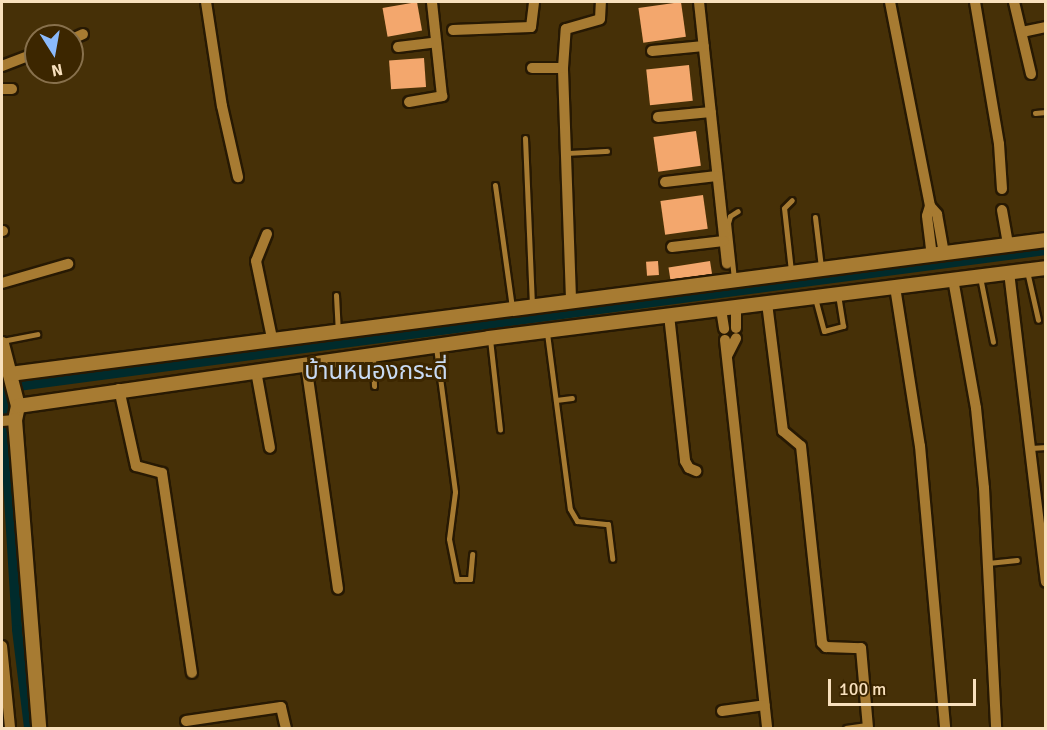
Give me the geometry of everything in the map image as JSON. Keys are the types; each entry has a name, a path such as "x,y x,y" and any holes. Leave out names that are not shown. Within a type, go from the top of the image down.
{"street":[{"path":"206,2 222,106 238,177"},
{"path":"409,102 442,96 432,2"},
{"path":"453,30 531,27 534,2"},
{"path":"571,299 563,68 566,29 600,19 601,2"},
{"path":"699,2 727,264"},
{"path":"890,2 930,206 937,214 938,253"},
{"path":"975,2 999,144 1002,189"},
{"path":"1014,2 1031,74"},
{"path":"1022,32 1046,27"},
{"path":"398,47 436,42"},
{"path":"651,51 704,46"},
{"path":"2,66 24,57"},
{"path":"532,68 563,68"},
{"path":"658,117 711,112"},
{"path":"665,182 717,176"},
{"path":"1002,210 1008,244"},
{"path":"267,234 256,261 272,338"},
{"path":"10,376 338,329 1046,240"},
{"path":"672,247 724,241"},
{"path":"2,283 68,264"},
{"path":"12,413 119,389 489,338 1046,268"},
{"path":"1009,272 1046,582"},
{"path":"952,279 975,408 988,563 996,729"},
{"path":"895,287 920,446 945,729"},
{"path":"767,303 783,431 801,446 822,643 826,648 861,648 868,727"},
{"path":"735,307 727,356 767,729"},
{"path":"721,309 730,334"},
{"path":"669,315 686,461 689,468 696,471"},
{"path":"2,343 10,376 39,729"},
{"path":"306,364 338,589"},
{"path":"256,371 270,448"},
{"path":"119,389 136,466 162,473 192,673"},
{"path":"2,646 3,683 10,729"},
{"path":"722,711 765,705"},
{"path":"186,721 281,707 286,729"}],"lane":[{"path":"1035,113 1046,112"},
{"path":"525,138 532,304"},
{"path":"567,153 607,151"},
{"path":"495,185 512,307"},
{"path":"791,271 784,208 792,200"},
{"path":"734,279 728,223 730,216 738,212"},
{"path":"815,217 821,267"},
{"path":"1027,270 1038,320"},
{"path":"980,276 993,342"},
{"path":"815,297 824,331 843,326 838,294"},
{"path":"336,295 338,329"},
{"path":"547,331 570,509 577,521 608,524 612,559"},
{"path":"2,343 37,334"},
{"path":"489,338 500,429"},
{"path":"435,346 455,492 449,539 457,579 470,579 472,554"},
{"path":"373,355 374,386"},
{"path":"556,400 572,398"},
{"path":"1029,448 1046,447"},
{"path":"988,563 1017,560"},
{"path":"846,729 868,727"}],"building":[{"path":"417,2 422,31 388,37 383,8"},
{"path":"681,2 686,37 643,43 638,8"},
{"path":"424,58 426,87 391,89 389,60"},
{"path":"689,65 693,101 650,105 646,69"},
{"path":"696,131 701,166 658,172 653,137"},
{"path":"703,195 708,229 665,235 660,201"},
{"path":"658,261 659,275 647,276 646,262"},
{"path":"710,261 712,274 671,280 669,268"}],"waterway":[{"path":"3,388 1046,250"},
{"path":"2,383 17,630 29,728"}],"district":[{"name":"บ้านหนองกระดี่","path":"376,372"}]}
